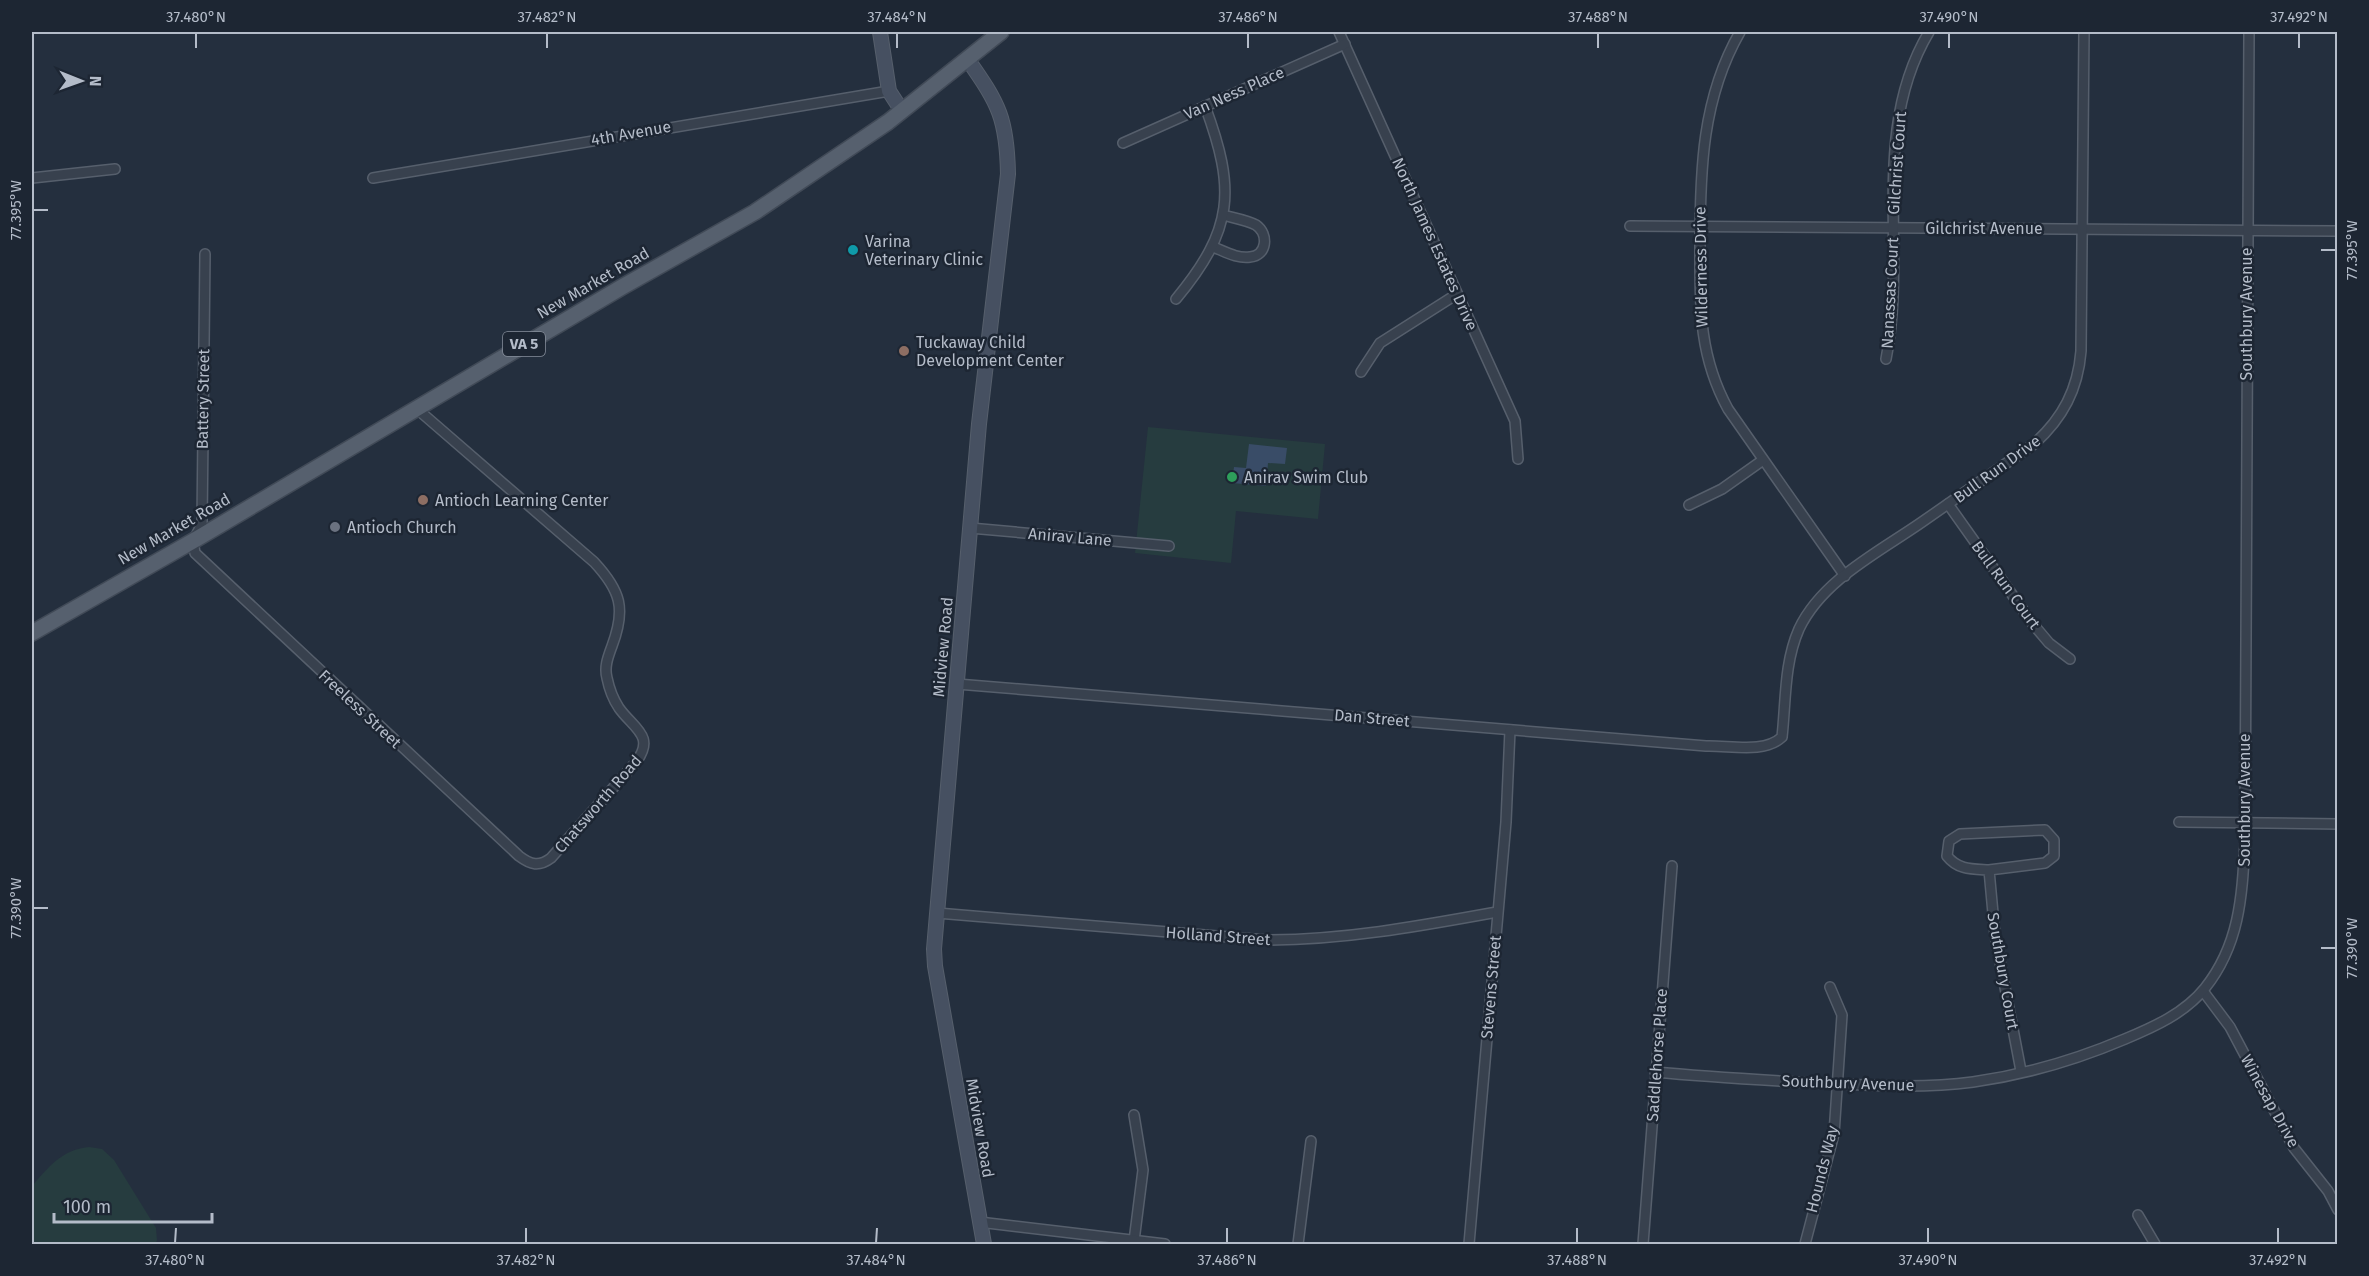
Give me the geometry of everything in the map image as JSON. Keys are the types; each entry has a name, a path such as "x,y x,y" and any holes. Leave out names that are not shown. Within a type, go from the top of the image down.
{"main road":[{"name":"New Market Road","path":"32,633 755,212 902,111 1001,32"}],"street":[{"path":"880,32 889,91 902,111"},
{"name":"North James Estates Drive","path":"1339,32 1515,421 1518,459"},
{"name":"Wilderness Drive","path":"1740,32 1722,69 1707,123 1701,172 1701,327 1709,366 1728,409 1845,576"},
{"name":"Gilchrist Court","path":"1893,228 1894,162 1898,121 1907,79 1917,51 1929,32"},
{"name":"Bull Run Drive","path":"1782,734 1789,661 1800,628 1821,597 1845,576 2034,444 2057,420 2072,393 2081,351 2084,32"},
{"name":"Southbury Avenue","path":"1655,1072 1837,1084 1916,1086 1973,1082 2021,1071 2111,1045 2159,1024 2203,991 2223,958 2241,907 2245,824 2249,32"},
{"name":"Van Ness Place","path":"1123,142 1345,44"},
{"name":"Midview Road","path":"968,60 1000,110 1008,151 1008,174 989,320 934,966 984,1245"},
{"name":"4th Avenue","path":"373,178 889,91"},
{"path":"1176,299 1207,260 1223,215 1224,169 1220,147 1205,106"},
{"path":"32,178 115,169"},
{"path":"1213,247 1248,258 1255,256 1264,246 1265,238 1257,226 1223,215"},
{"name":"Gilchrist Avenue","path":"1630,226 2337,231"},
{"name":"Nanassas Court","path":"1886,359 1892,312 1893,228"},
{"name":"Battery Street","path":"193,541 202,524 205,254"},
{"path":"1361,372 1380,343 1457,294"},
{"name":"Chatsworth Road","path":"416,408 594,562 606,575 619,597 620,618 608,658 607,678 620,710 644,738 645,748 636,762 551,858 539,864"},
{"path":"1689,505 1722,489 1763,460"},
{"name":"Bull Run Court","path":"1948,504 2033,624 2049,643 2070,658"},
{"name":"Anirav Lane","path":"970,528 1169,546"},
{"name":"Freeless Street","path":"193,541 197,556 294,648 519,856 530,863 539,864"},
{"name":"Dan Street","path":"957,684 1706,746 1764,746 1776,742 1782,734"},
{"name":"Stevens Street","path":"1469,1245 1507,812 1510,730"},
{"path":"2179,822 2337,824"},
{"path":"2045,830 2054,840 2054,856 2045,863 1989,870 1954,864 1947,856 1949,841 1960,834 2045,830"},
{"name":"Saddlehorse Place","path":"1643,1245 1672,866"},
{"name":"Southbury Court","path":"1989,870 1995,935 2021,1071"},
{"name":"Holland Street","path":"937,913 1266,940 1305,940 1382,933 1497,912"},
{"name":"Hounds Way","path":"1805,1245 1834,1134 1842,1015 1830,987"},
{"name":"Winesap Drive","path":"2203,991 2230,1027 2294,1148 2328,1191 2337,1210"},
{"path":"1134,1115 1143,1170 1134,1240"},
{"path":"1298,1245 1311,1141"},
{"path":"2138,1215 2155,1245"},
{"path":"979,1222 1165,1245"}],"green space":[{"name":"Anirav Swim Club","path":"1148,427 1325,444 1318,519 1236,511 1231,563 1135,553"},
{"path":"89,1147 102,1149 114,1160 156,1228 157,1241 154,1244 32,1244 32,1186 56,1160 71,1152"}],"water":[{"path":"1249,444 1287,448 1285,464 1268,463 1266,486 1232,483 1234,467 1246,468"}],"place":[{"name":"Varina Veterinary Clinic","path":"853,250"},
{"name":"Tuckaway Child Development Center","path":"904,351"},
{"name":"Anirav Swim Club","path":"1232,477"},
{"name":"Antioch Learning Center","path":"423,500"},
{"name":"Antioch Church","path":"335,527"}]}
